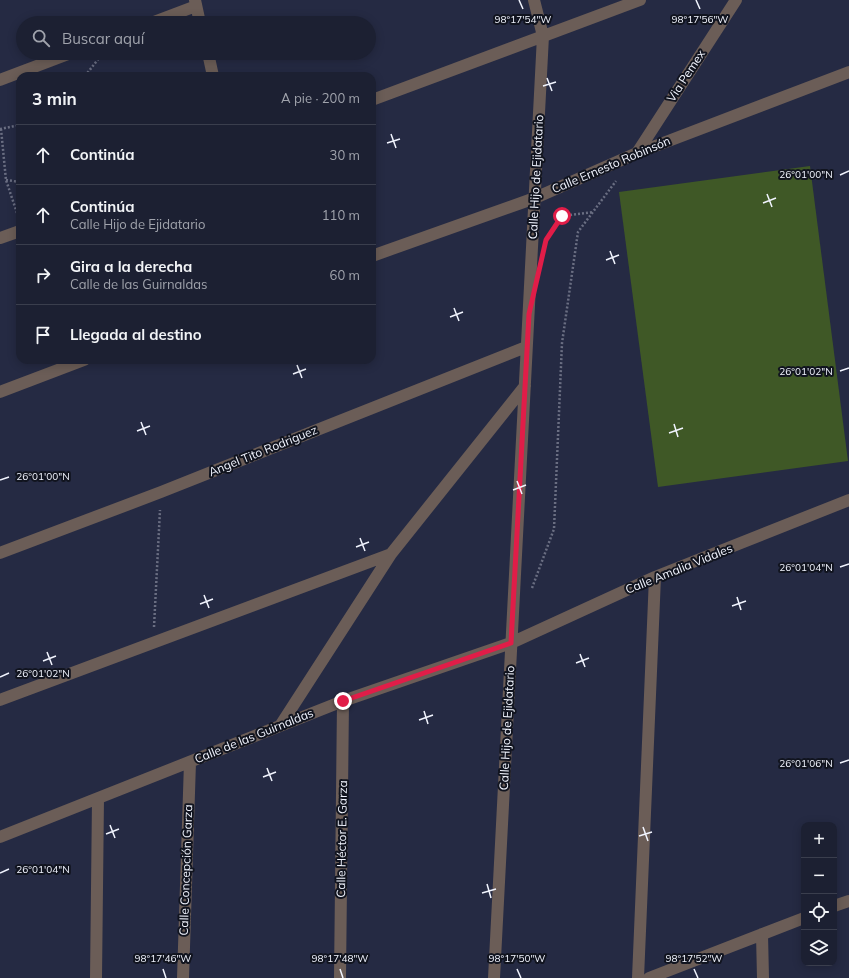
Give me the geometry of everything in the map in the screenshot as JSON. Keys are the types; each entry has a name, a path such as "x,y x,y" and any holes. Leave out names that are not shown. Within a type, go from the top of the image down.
{"street":[{"name":"Calle Hijo de Ejidatario","path":"494,978 543,36 534,0"},
{"path":"376,99 640,0"},
{"name":"Via Pemex","path":"637,153 736,0"},
{"path":"167,16 196,3 199,16"},
{"path":"21,72 53,60"},
{"path":"210,60 212,72"},
{"name":"Calle Ernesto Robinsón","path":"376,255 535,198 637,153 849,72"},
{"path":"0,80 16,74"},
{"path":"0,238 16,232"},
{"name":"Angel Tito Rodriguez","path":"0,553 161,492 526,347"},
{"path":"0,392 74,364"},
{"path":"280,726 391,554 525,386"},
{"name":"Calle Amalia Vidales","path":"511,643 655,577 849,500"},
{"path":"0,700 391,554"},
{"path":"638,978 655,577"},
{"name":"Calle de las Guirnaldas","path":"0,837 343,701 511,643"},
{"name":"Calle Héctor E. Garza","path":"340,978 343,701"},
{"name":"Calle Concepción Garza","path":"183,978 190,762"},
{"path":"96,978 98,798"},
{"path":"837,905 849,901"},
{"path":"649,978 801,919"},
{"path":"762,934 763,978"}],"path":[{"path":"88,72 98,60"},
{"path":"16,125 0,129 6,180 16,209"},
{"path":"530,593 554,529 562,343 578,232 619,176"},
{"path":"6,180 16,181"},
{"path":"546,240 562,216 593,212"},
{"path":"153,643 161,492"}],"green space":[{"path":"810,166 848,461 658,487 619,192"}],"route":[{"path":"343,701 511,643 529,314 546,240 562,216"}]}
